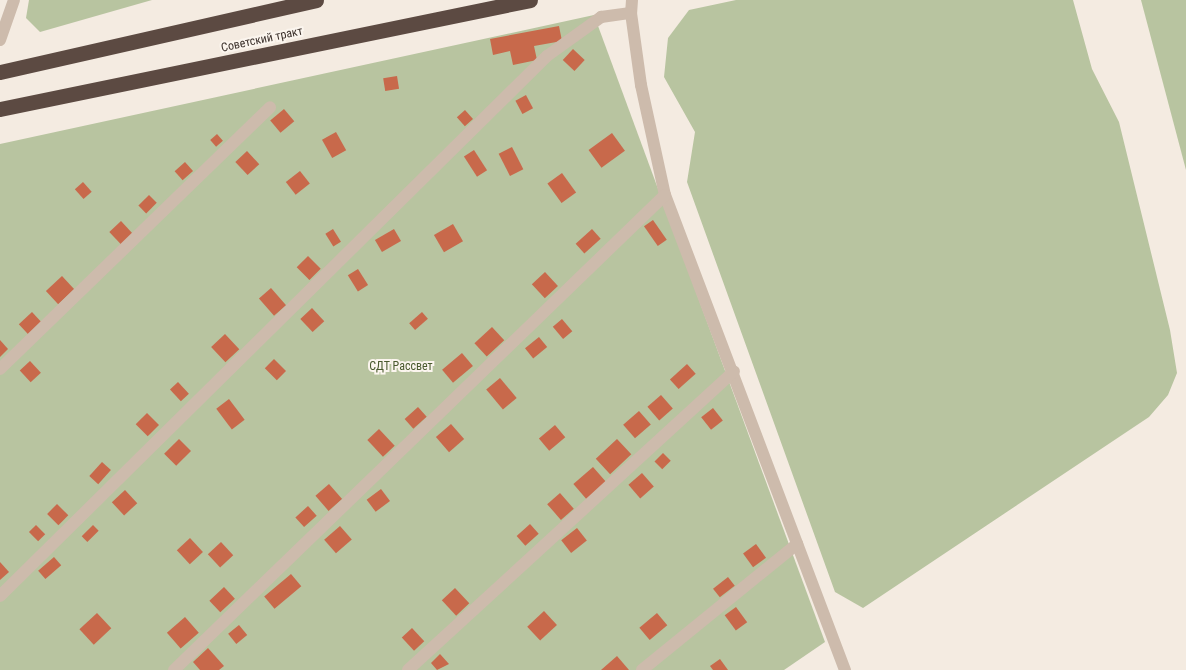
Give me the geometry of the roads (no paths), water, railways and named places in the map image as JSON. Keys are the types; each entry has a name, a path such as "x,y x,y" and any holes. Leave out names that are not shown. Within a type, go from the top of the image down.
{"highway":[{"path":"0,72 316,0"},
{"name":"Советский тракт","path":"0,109 530,0"}],"street":[{"path":"0,40 14,0"},
{"path":"0,596 548,56 601,17 632,6 641,85 665,195 734,371 845,670"},
{"path":"0,369 270,107"},
{"path":"174,670 665,195"},
{"path":"408,670 734,371"},
{"path":"642,670 797,544"}],"park label":[{"name":"СДТ Рассвет","path":"401,367"}]}
